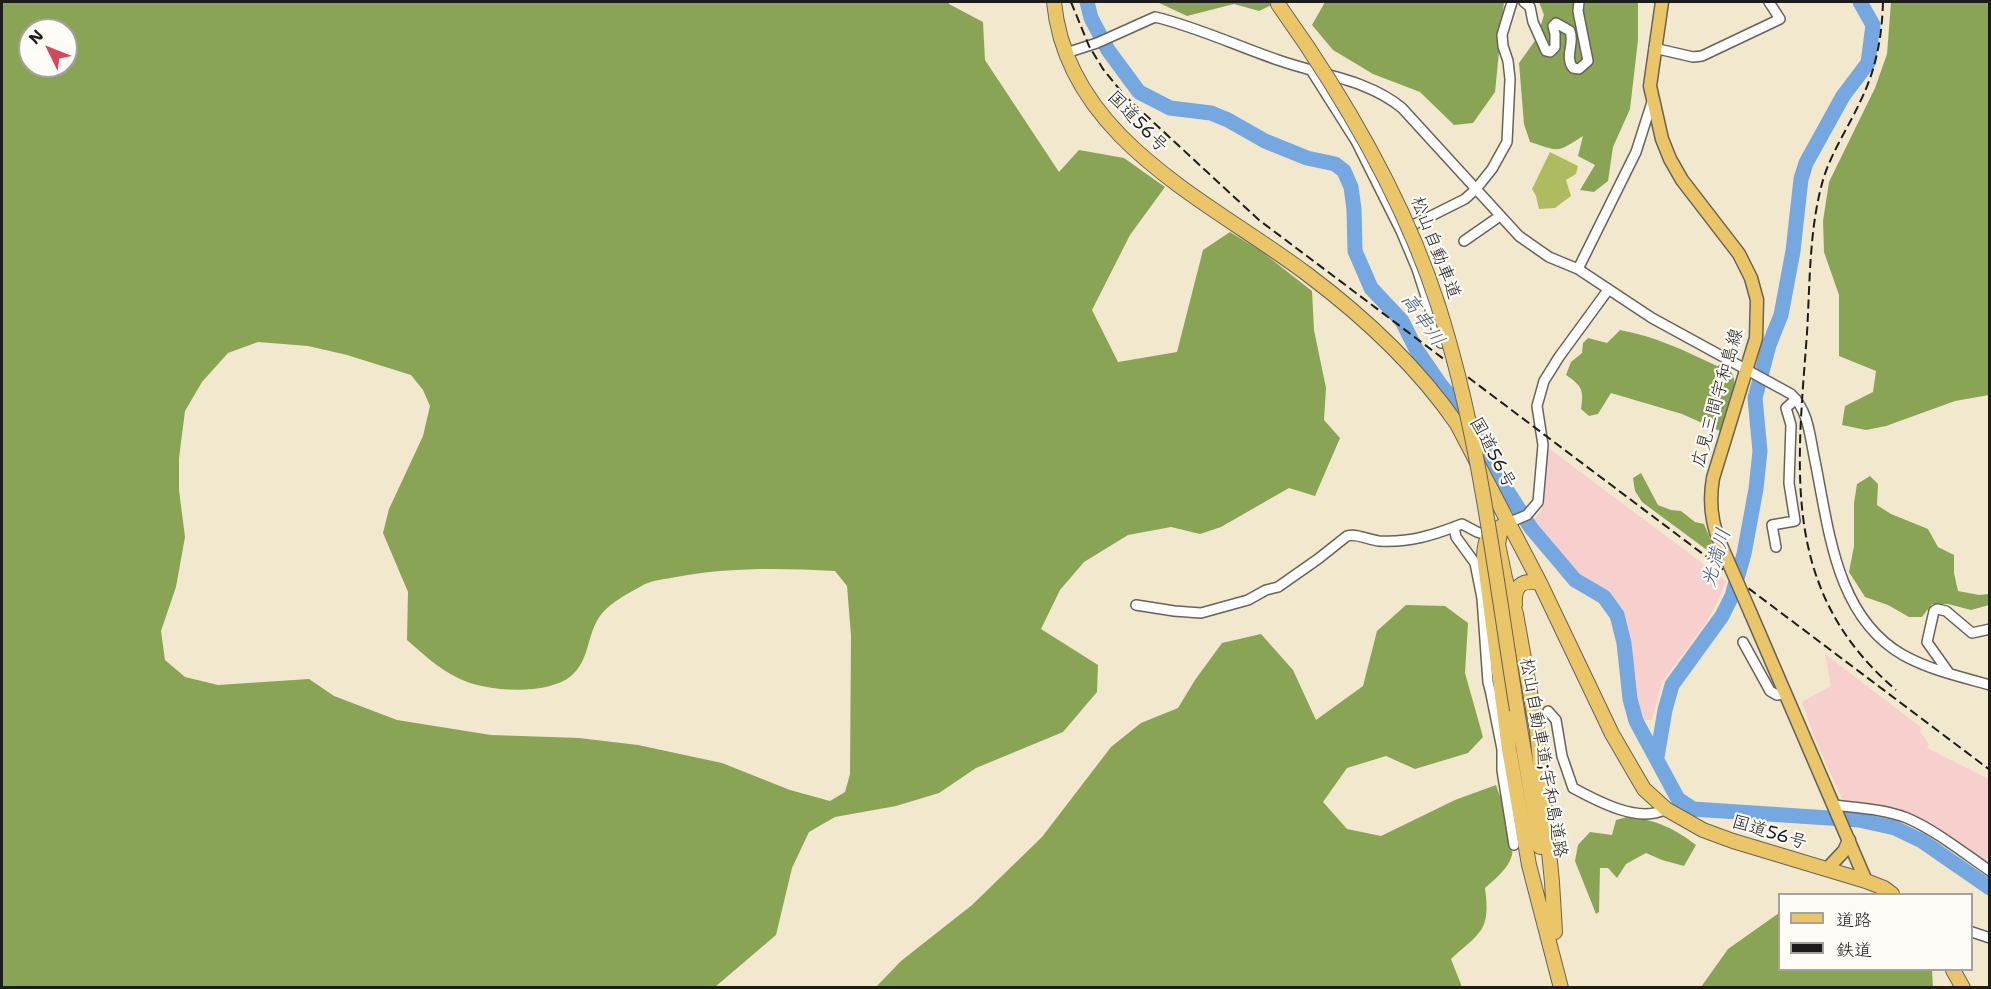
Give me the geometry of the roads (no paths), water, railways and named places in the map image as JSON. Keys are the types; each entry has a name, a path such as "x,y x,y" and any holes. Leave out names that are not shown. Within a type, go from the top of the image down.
{"highway":[{"name":"国道56号","path":"1054,2 1066,53 1084,89 1098,111 1135,150 1164,174 1327,289 1385,340 1422,378 1457,424 1512,522 1612,734 1644,789 1666,809 1703,830 1866,881 1891,893"},
{"name":"松山自動車道","path":"1278,4 1357,124 1388,181 1427,273 1446,331 1459,382 1492,536"},
{"path":"1512,522 1484,542 1484,556 1519,809 1529,865 1562,987"},
{"path":"1492,536 1516,615 1537,732 1555,932"},
{"name":"松山自動車道;宇和島道路","path":"1492,536 1517,710 1566,987"},
{"path":"1516,615 1515,596 1518,588 1524,582 1540,584"},
{"path":"1954,971 1963,987"}],"main road":[{"name":"広見三間宇和島線","path":"1662,2 1650,86 1662,139 1676,171 1739,254 1755,289 1758,327 1756,375 1713,478 1710,495 1715,532 1846,834"},
{"path":"1827,869 1844,851 1846,834"},
{"path":"1846,834 1866,881"}],"street":[{"path":"1401,231 1465,198 1476,189 1492,170 1508,142 1508,61 1502,35 1512,2"},
{"path":"1524,2 1530,7 1533,22 1546,51 1550,52 1555,47 1553,26 1556,23 1570,31 1572,41 1568,57 1573,68 1579,69 1588,61 1578,11 1579,2"},
{"path":"1654,48 1693,57 1702,56 1780,19 1769,2"},
{"path":"1066,53 1097,43 1155,17 1207,33 1278,60 1372,88 1388,96 1402,108 1519,236 1538,250 1571,268 1578,269 1652,318 1791,394 1806,419 1830,533 1848,595 1858,611 1873,630 1893,648 1922,664 1989,685"},
{"path":"1311,70 1356,141 1401,231 1417,269 1441,343"},
{"path":"1578,269 1636,152 1652,102"},
{"path":"1464,241 1500,216"},
{"path":"1512,522 1527,515 1538,502 1542,475 1542,434 1538,406 1544,381 1608,290"},
{"path":"1776,547 1772,525 1795,521 1789,483 1791,424 1786,408 1796,399"},
{"path":"1136,605 1201,613 1248,600 1266,590 1278,587 1352,534 1377,541 1409,542 1462,524 1492,536"},
{"path":"1454,527 1456,537 1475,563 1482,598 1488,682 1502,749 1502,770 1514,845"},
{"path":"1949,673 1927,642 1934,611 1938,609 1946,611 1972,633 1989,629"},
{"path":"1743,642 1770,691 1777,695 1785,694"},
{"path":"1548,711 1556,720 1562,756 1573,788 1600,803 1619,809 1658,814 1666,809"},
{"path":"1834,807 1890,813 1906,818 1921,825 1989,871"},
{"path":"1973,933 1989,938"}],"waterway":[{"name":"高串川","path":"1087,2 1091,18 1108,50 1139,92 1170,108 1211,113 1265,141 1307,158 1335,164 1344,171 1351,187 1355,251 1371,288 1402,321 1416,349 1440,384 1463,411 1531,528 1575,580 1604,597 1617,615 1624,643 1630,699 1636,721 1678,799 1693,809 1859,820 1895,828 1922,841 1990,888"},
{"name":"光満川","path":"1657,757 1672,685 1722,616 1732,596 1744,554 1756,489 1760,451 1755,398 1769,345 1781,315 1793,251 1801,179 1806,163 1843,96 1868,63 1873,25 1860,2"}],"railway":[{"path":"1071,2 1089,46 1103,69 1125,96 1259,220 1990,770"},
{"path":"1883,2 1880,41 1874,66 1860,102 1826,170 1818,199 1811,256 1800,433 1800,480 1804,526 1814,570 1832,612 1858,652 1896,690"}]}
